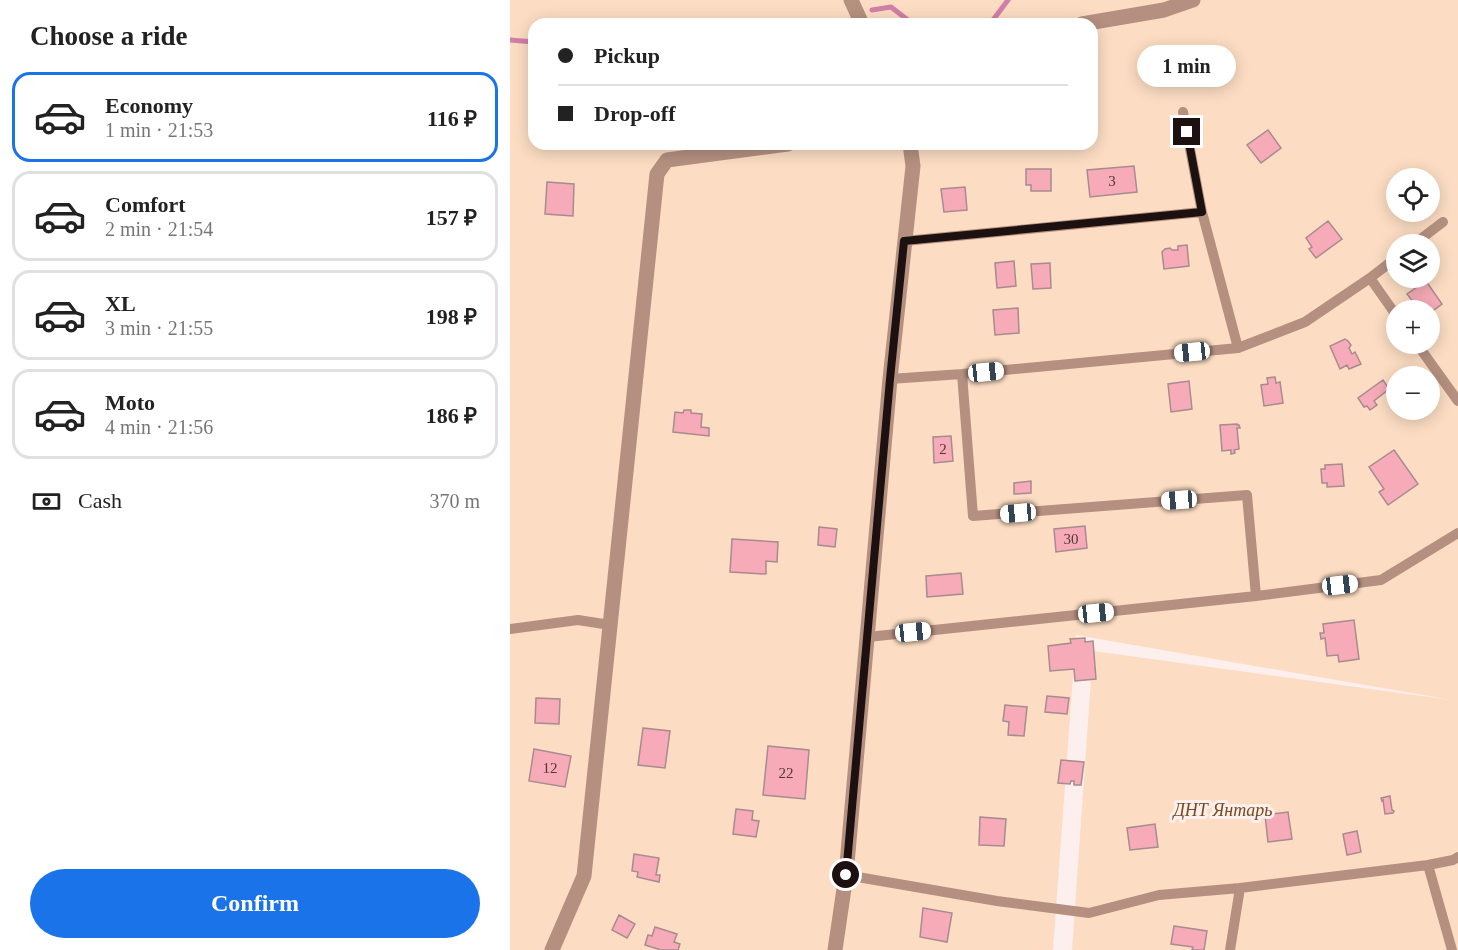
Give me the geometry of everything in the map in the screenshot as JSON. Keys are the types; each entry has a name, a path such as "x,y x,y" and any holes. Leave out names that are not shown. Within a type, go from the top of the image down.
{"street":[{"path":"851,0 859,18"},
{"path":"1098,21 1164,10 1193,0"},
{"path":"552,950 584,876 657,174 667,160 743,150"},
{"path":"835,950 846,875 890,379 913,166 911,150"}],"lane":[{"path":"1183,112 1202,212 1238,348"},
{"path":"904,241 1202,212"},
{"path":"1427,234 1443,222"},
{"path":"890,379 1238,348 1305,322 1386,266"},
{"path":"1370,278 1386,301"},
{"path":"1424,354 1458,401"},
{"path":"963,374 973,516 1247,495 1256,596"},
{"path":"868,637 1256,596 1381,580 1458,533"},
{"path":"510,629 578,620 610,625"},
{"path":"846,875 997,901 1089,913 1159,895 1240,888 1428,865 1458,857"},
{"path":"1428,865 1452,950"},
{"path":"1230,950 1240,888"}],"green space":[{"name":"ДНТ Янтарь","path":"510,0 1458,0 1458,950 1072,950 1093,651 1452,700 1076,635 1053,950 510,950"}],"building":[{"path":"1268,130 1281,148 1261,163 1247,145"},
{"path":"1134,166 1137,192 1090,197 1087,170"},
{"path":"1026,169 1051,169 1051,191 1031,191 1031,185 1026,185"},
{"path":"547,182 574,184 573,216 545,214"},
{"path":"965,187 967,210 944,212 941,189"},
{"path":"1328,221 1342,239 1316,258 1309,249 1312,247 1306,238"},
{"path":"1187,245 1189,266 1164,269 1162,252 1170,248 1178,250 1178,246"},
{"path":"1014,261 1016,286 997,288 995,263"},
{"path":"1050,263 1051,288 1033,289 1031,264"},
{"path":"1416,288 1431,288 1439,300 1412,300 1407,294"},
{"path":"1018,308 1019,333 995,335 993,310"},
{"path":"1345,339 1351,345 1349,348 1352,354 1355,352 1361,364 1349,369 1347,365 1340,369 1330,346"},
{"path":"1275,377 1276,383 1280,382 1283,403 1264,406 1261,385 1268,384 1267,378"},
{"path":"1383,380 1386,384 1386,391 1374,401 1377,405 1370,410 1367,406 1364,407 1358,398"},
{"path":"1189,381 1192,409 1171,412 1168,384"},
{"path":"684,410 702,414 701,427 709,428 709,436 673,432 675,412 683,413"},
{"path":"1237,424 1240,428 1237,428 1239,449 1234,450 1235,453 1231,454 1231,450 1222,451 1220,425"},
{"path":"951,436 953,461 934,463 933,437"},
{"path":"1394,450 1418,484 1388,505 1379,492 1384,489 1369,467"},
{"path":"1342,464 1344,486 1327,487 1327,483 1322,483 1321,469 1325,469 1325,465"},
{"path":"1031,481 1031,493 1014,494 1014,483"},
{"path":"1085,526 1087,548 1056,552 1054,529"},
{"path":"819,527 837,529 835,547 818,545"},
{"path":"732,539 778,542 777,562 766,561 766,574 730,572"},
{"path":"961,573 963,594 927,597 926,576"},
{"path":"1354,620 1359,659 1339,662 1338,655 1327,656 1325,638 1321,639 1320,633 1324,633 1323,624"},
{"path":"1085,638 1085,642 1093,641 1096,679 1075,681 1074,669 1050,671 1048,646 1071,643 1070,639"},
{"path":"1047,696 1069,698 1067,714 1045,712"},
{"path":"536,698 560,699 559,724 535,723"},
{"path":"1005,705 1027,707 1024,736 1008,735 1009,722 1003,721"},
{"path":"643,728 670,731 665,768 638,765"},
{"path":"768,746 809,750 805,799 763,795"},
{"path":"534,749 571,756 565,787 529,781"},
{"path":"1061,760 1084,762 1081,785 1074,785 1074,781 1070,784 1058,783"},
{"path":"1390,796 1394,811 1385,814 1381,798"},
{"path":"736,809 753,811 752,820 759,821 756,837 733,834"},
{"path":"1288,812 1292,839 1268,842 1265,815"},
{"path":"980,817 1006,819 1004,846 979,845"},
{"path":"1155,824 1158,847 1130,850 1127,828"},
{"path":"1357,831 1361,852 1347,855 1343,834"},
{"path":"634,854 659,858 656,875 660,875 659,882 637,877 638,872 632,871"},
{"path":"923,908 952,913 947,942 920,937"},
{"path":"619,915 635,924 627,938 612,930"},
{"path":"1174,926 1207,931 1204,950 1192,950 1193,947 1171,944"},
{"path":"655,927 677,934 674,942 680,944 678,950 661,950 645,945 648,935 652,936"}],"waterway":[{"path":"994,18 1008,0"},
{"path":"872,10 891,7 905,18"},
{"path":"510,40 528,42"}],"route":[{"path":"846,875 904,241 1202,212 1187,132"}]}
